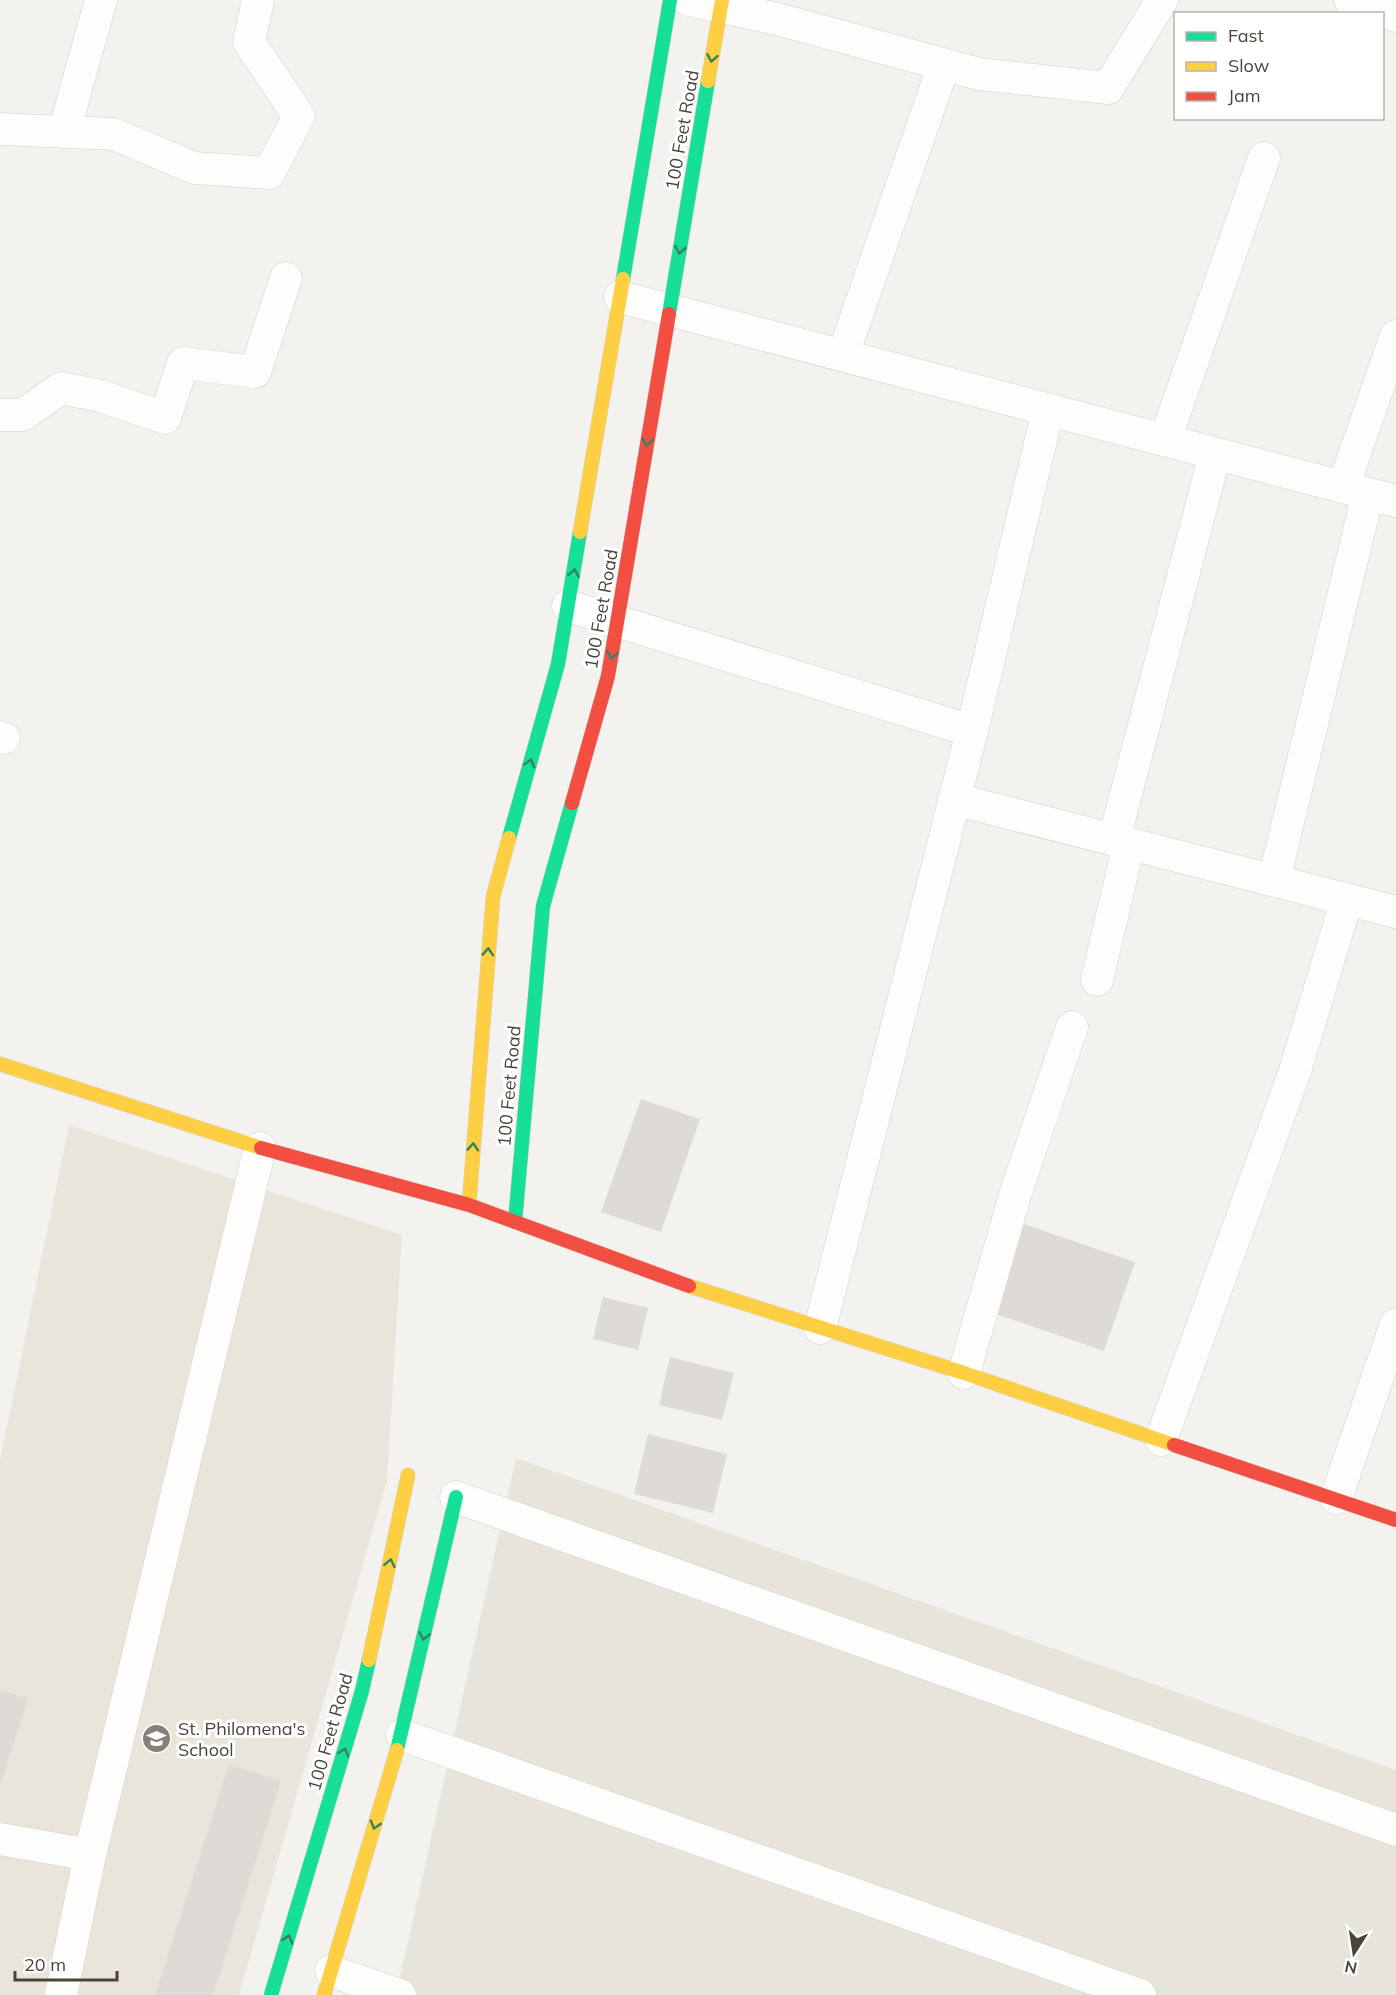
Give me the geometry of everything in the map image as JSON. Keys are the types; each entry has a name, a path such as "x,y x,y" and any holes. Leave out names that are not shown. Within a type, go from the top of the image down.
{"main road":[{"name":"100 Feet Road","path":"469,1205 492,897 558,664 670,0"},
{"name":"100 Feet Road","path":"515,1222 543,906 608,676 721,3"},
{"path":"0,1064 260,1148 469,1205 727,1300 964,1373 1396,1520"},
{"name":"100 Feet Road","path":"271,1995 362,1691 408,1475"},
{"path":"328,1983 402,1735 456,1497"}],"street":[{"path":"64,132 101,0"},
{"path":"0,129 114,134 194,168 269,173 299,116 249,42 258,0"},
{"path":"689,0 721,3 943,67 980,74 1108,88 1162,0"},
{"path":"1350,0 1389,9"},
{"path":"850,335 943,67"},
{"path":"1165,440 1264,158"},
{"path":"0,415 23,415 61,388 101,396 165,418 183,363 255,372 286,278"},
{"path":"621,297 1369,494"},
{"path":"1274,880 1369,494 1396,336"},
{"path":"820,1328 972,731 1048,410"},
{"path":"1097,980 1121,842 1215,454"},
{"path":"568,606 972,731"},
{"path":"954,799 1396,912"},
{"path":"1161,1440 1294,1074 1347,899"},
{"path":"964,1373 1016,1192 1072,1027"},
{"path":"61,1995 90,1855 260,1148"},
{"path":"1336,1498 1396,1324"},
{"path":"456,1497 1396,1830"},
{"path":"402,1735 1140,1995"},
{"path":"0,1839 90,1855"},
{"path":"328,1983 400,1995"}],"shaded area":[{"name":"St. Philomena's School","path":"69,1125 402,1235 387,1481 239,1995 0,1995 0,1460"},
{"path":"516,1458 1396,1770 1396,1995 396,1995"}],"building":[{"path":"641,1099 700,1119 661,1232 601,1212"},
{"path":"1024,1224 1135,1262 1104,1351 993,1313"},
{"path":"603,1297 648,1308 638,1350 593,1339"},
{"path":"670,1357 734,1373 722,1420 659,1405"},
{"path":"648,1434 727,1454 713,1513 634,1494"},
{"path":"0,1690 28,1699 0,1786"},
{"path":"229,1765 281,1781 213,1995 155,1995"}],"traffic: fast":[{"path":"623,279 670,0"},
{"path":"669,314 708,81"},
{"path":"509,838 558,664 580,532"},
{"path":"515,1222 543,906 572,803"},
{"path":"397,1750 456,1497"},
{"path":"271,1995 362,1691 369,1660"}],"traffic: slow":[{"path":"708,81 722,0"},
{"path":"580,532 623,279"},
{"path":"469,1205 493,897 509,838"},
{"path":"0,1064 261,1148"},
{"path":"689,1286 964,1373 1174,1445"},
{"path":"369,1660 408,1475"},
{"path":"324,1995 397,1750"}],"traffic: jam":[{"path":"572,803 608,676 669,314"},
{"path":"261,1148 469,1205 689,1286"},
{"path":"1174,1445 1396,1520"}],"place":[{"name":"St. Philomena's School","path":"157,1738"}]}
